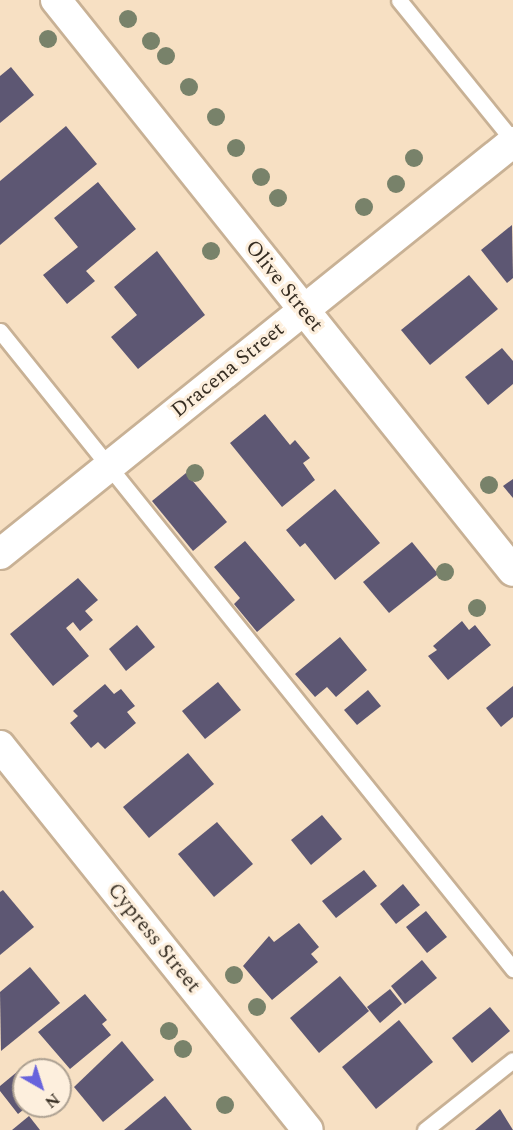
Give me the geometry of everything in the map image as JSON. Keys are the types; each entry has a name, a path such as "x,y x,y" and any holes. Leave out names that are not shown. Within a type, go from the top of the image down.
{"street":[{"name":"Olive Street","path":"56,0 513,571"},
{"name":"Dracena Street","path":"0,554 513,141"},
{"name":"Cypress Street","path":"0,746 308,1130"}],"lane":[{"path":"399,0 513,141"},
{"path":"0,331 513,969"},
{"path":"425,1130 513,1060"}],"building":[{"path":"11,67 34,95 0,123 0,76"},
{"path":"66,126 97,164 0,245 0,181"},
{"path":"98,182 136,229 86,271 95,281 67,304 43,275 78,247 54,218"},
{"path":"512,225 513,278 507,283 481,250"},
{"path":"157,251 205,315 138,369 111,337 137,315 114,287"},
{"path":"469,275 498,309 430,365 401,330"},
{"path":"502,348 513,361 513,384 488,405 465,377"},
{"path":"265,414 290,445 295,440 310,458 303,463 315,480 282,507 230,443"},
{"path":"186,473 227,522 193,551 152,501"},
{"path":"513,479 513,498 503,486"},
{"path":"335,489 380,543 335,580 305,543 300,547 286,530"},
{"path":"245,541 295,600 257,632 234,604 240,598 214,567"},
{"path":"412,542 438,574 389,613 363,582"},
{"path":"78,578 98,600 85,611 93,620 80,631 73,622 66,628 89,656 53,686 10,634"},
{"path":"462,621 469,630 475,625 491,645 448,680 428,656 437,650 433,646"},
{"path":"137,625 155,647 126,671 109,649"},
{"path":"340,637 367,670 336,697 327,687 315,697 295,674"},
{"path":"218,682 241,710 205,739 182,711"},
{"path":"105,684 114,694 121,689 135,706 127,712 136,723 105,749 98,742 91,748 70,723 78,716 73,711"},
{"path":"513,686 513,717 501,727 486,708"},
{"path":"368,690 381,706 357,725 344,710"},
{"path":"188,753 214,784 149,838 123,807"},
{"path":"322,815 342,839 311,865 291,840"},
{"path":"217,822 253,864 214,897 178,854"},
{"path":"364,870 377,886 336,918 322,901"},
{"path":"403,884 420,905 396,924 380,904"},
{"path":"3,890 34,927 0,955 0,892"},
{"path":"426,911 447,937 427,953 406,927"},
{"path":"299,923 319,947 311,954 318,962 272,1000 243,966 269,936 274,942"},
{"path":"422,960 437,978 405,1004 391,986"},
{"path":"30,967 60,1003 1,1051 0,992"},
{"path":"340,976 369,1011 319,1053 290,1018"},
{"path":"390,989 402,1004 380,1023 367,1007"},
{"path":"85,994 107,1020 102,1024 111,1035 72,1067 72,1058 60,1058 38,1032"},
{"path":"490,1007 510,1031 472,1063 452,1038"},
{"path":"399,1020 433,1062 376,1109 342,1067"},
{"path":"122,1041 154,1080 103,1122 74,1087"},
{"path":"12,1076 12,1106 0,1091 0,1086"},
{"path":"165,1096 192,1130 124,1130"},
{"path":"500,1109 513,1130 475,1130"},
{"path":"27,1118 31,1118 40,1130 12,1130"}]}
